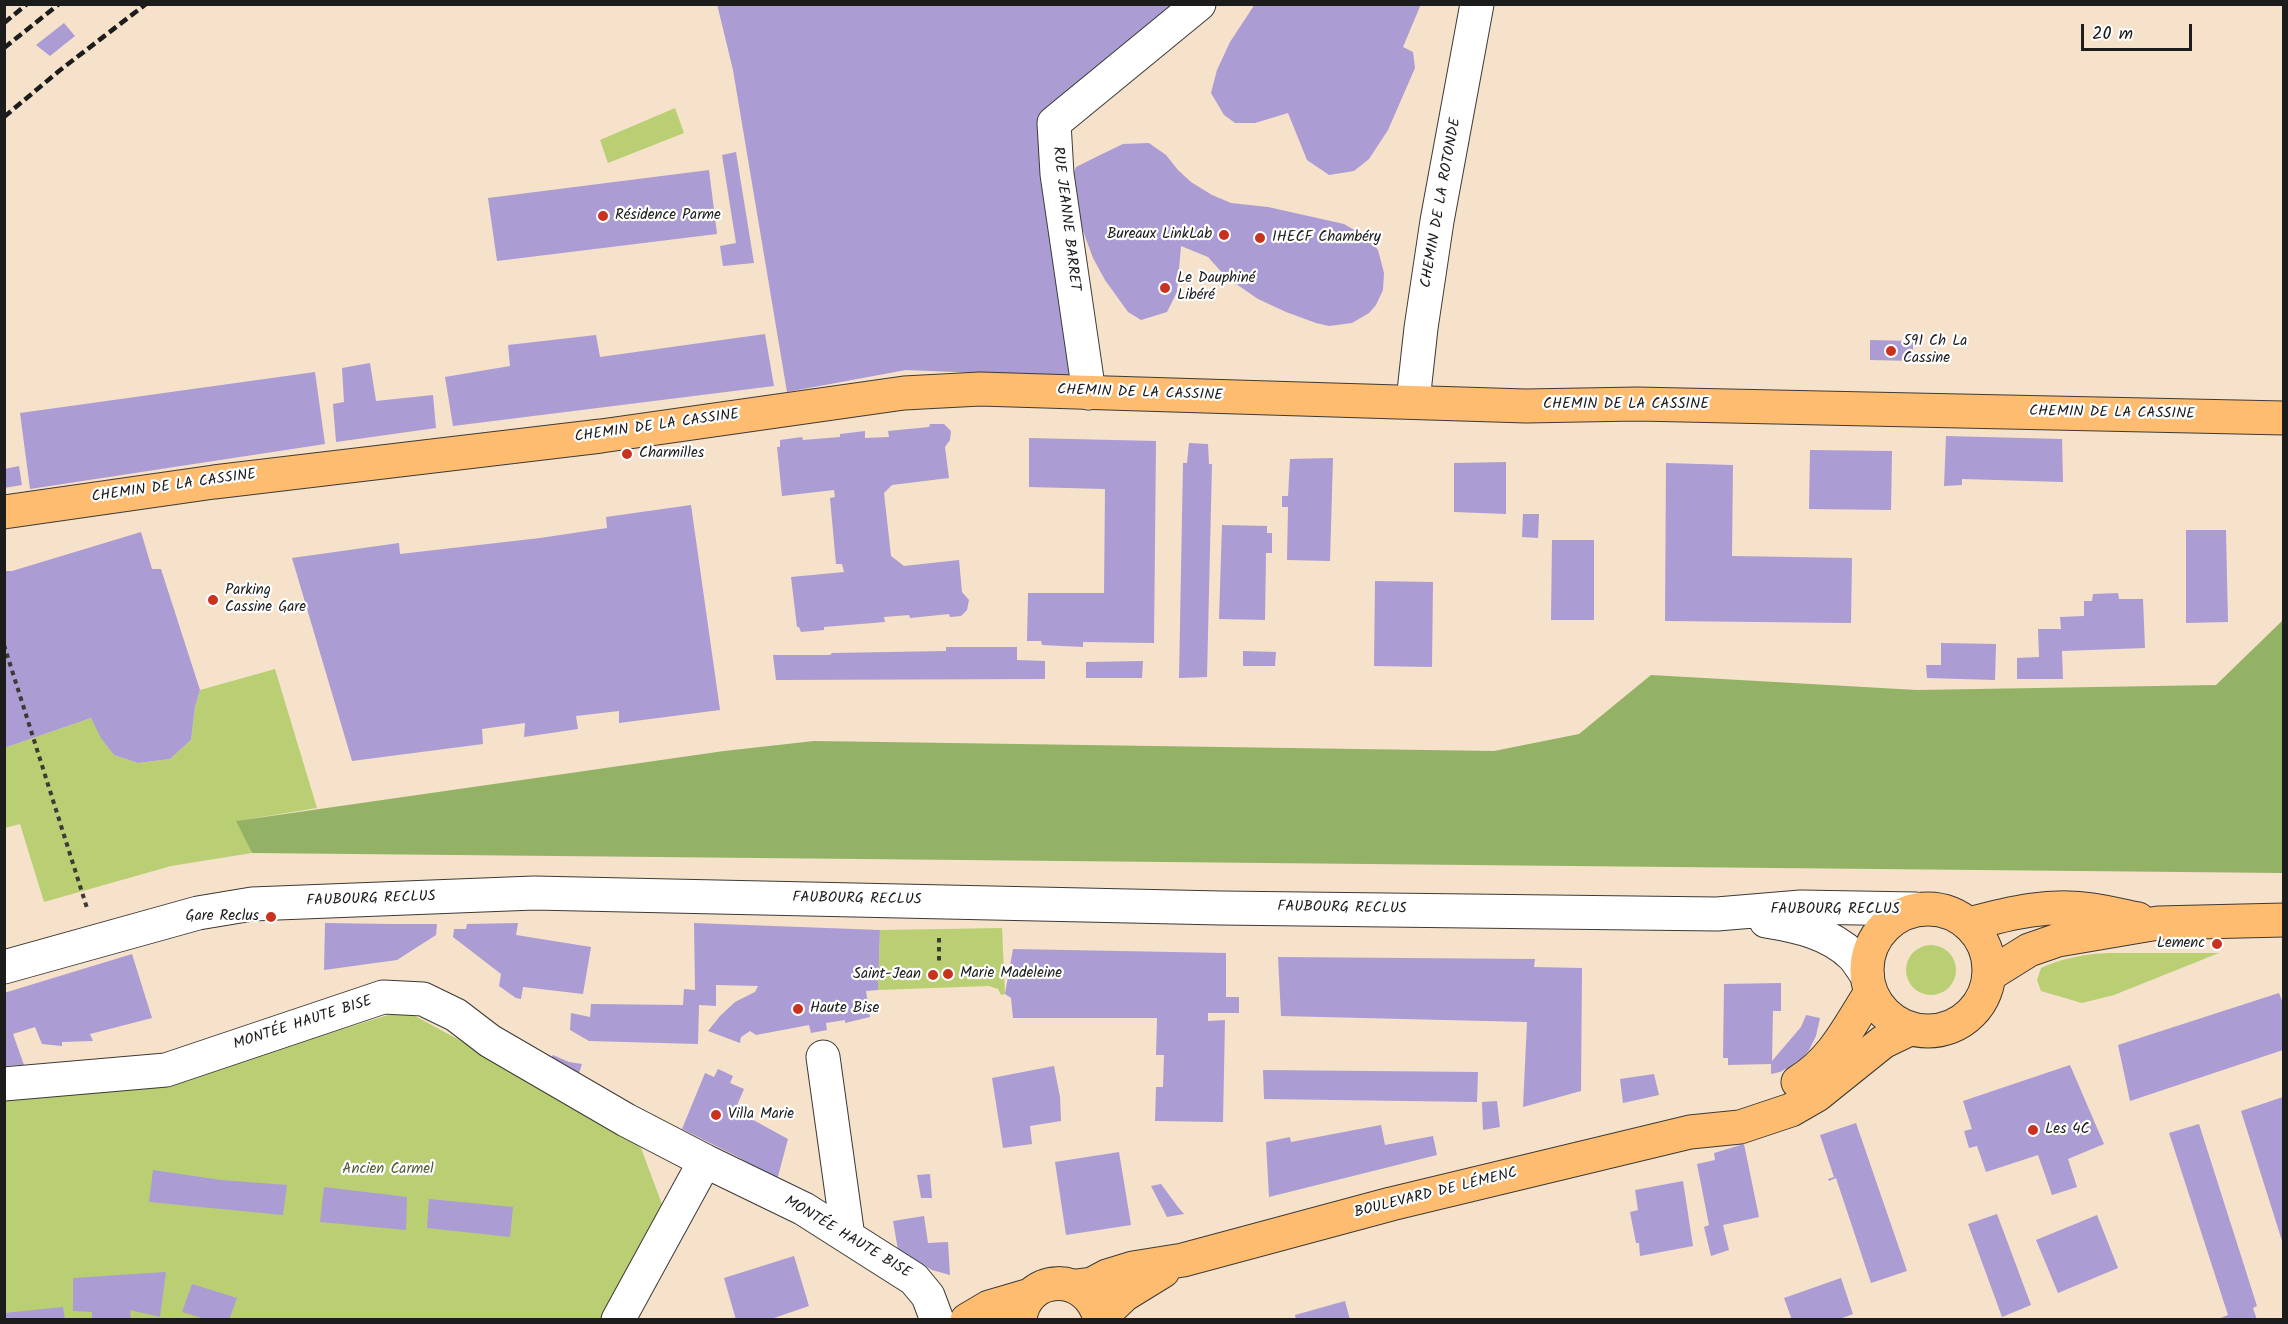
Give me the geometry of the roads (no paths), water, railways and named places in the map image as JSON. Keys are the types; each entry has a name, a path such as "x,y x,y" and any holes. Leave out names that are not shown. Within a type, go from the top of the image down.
{"main road":[{"name":"CHEMIN DE LA CASSINE","path":"4,512 214,482 601,436 904,393 980,389 1526,406 1637,404 2283,418"},
{"path":"1969,924 2016,911 2053,907 2092,909 2158,923"},
{"path":"1916,909 1944,910 1969,924 1981,939 1988,956 1989,975 1983,997 1971,1015 1953,1026 1932,1032 1910,1029 1893,1021 1880,1008 1868,983 1868,952 1879,932 1896,917 1916,909"},
{"path":"1989,975 2029,950 2058,940 2158,923 2283,920"},
{"name":"BOULEVARD DE LÉMENC","path":"1690,1132 1735,1110 1780,1092 1816,1071 1836,1047 1868,983"},
{"name":"BOULEVARD DE LÉMENC","path":"1025,1307 1044,1286 1059,1283 1076,1286 1092,1284 1107,1276 1133,1268 1183,1260 1391,1204 1690,1132 1740,1127 1791,1110 1817,1095 1883,1042 1910,1029"},
{"name":"BOULEVARD DE LÉMENC","path":"1100,1319 1139,1284 1183,1260"},
{"path":"1076,1286 1087,1294 1095,1305 1100,1319"},
{"path":"967,1320 989,1307 1025,1307"}],"street":[{"name":"RUE JEANNE BARRET","path":"1089,393 1057,174 1054,123 1199,4"},
{"name":"CHEMIN DE LA ROTONDE","path":"1413,402 1421,328 1436,232 1477,4"},
{"name":"FAUBOURG RECLUS","path":"4,967 198,913 252,904 534,893 1221,908 1717,914 1801,907 1916,909"},
{"name":"FAUBOURG RECLUS","path":"1717,914 1802,927 1833,941 1853,956 1868,983"},
{"name":"MONTÉE HAUTE BISE","path":"4,1084 166,1070 383,997 423,999 456,1015 490,1041 616,1114 705,1161 804,1209 914,1279 928,1296 937,1320"},
{"path":"823,1057 848,1237"},
{"path":"618,1320 705,1161"}],"railway":[{"path":"4,23 27,4"},
{"path":"4,48 59,4"},
{"path":"4,117 146,4"}],"place":[{"name":"Résidence Parme","path":"603,216"},
{"name":"Bureaux LinkLab","path":"1224,235"},
{"name":"IHECF Chambéry","path":"1260,238"},
{"name":"Le Dauphiné Libéré","path":"1165,288"},
{"name":"591 Ch La Cassine","path":"1891,351"},
{"name":"Charmilles","path":"627,454"},
{"name":"Parking Cassine Gare","path":"213,600"},
{"name":"Gare Reclus","path":"271,917"},
{"name":"Lemenc","path":"2217,944"},
{"name":"Marie Madeleine","path":"948,974"},
{"name":"Saint-Jean","path":"933,975"},
{"name":"Haute Bise","path":"798,1009"},
{"name":"Villa Marie","path":"716,1115"},
{"name":"Les 4C","path":"2033,1130"}],"park label":[{"name":"Ancien Carmel","path":"388,1170"}]}
